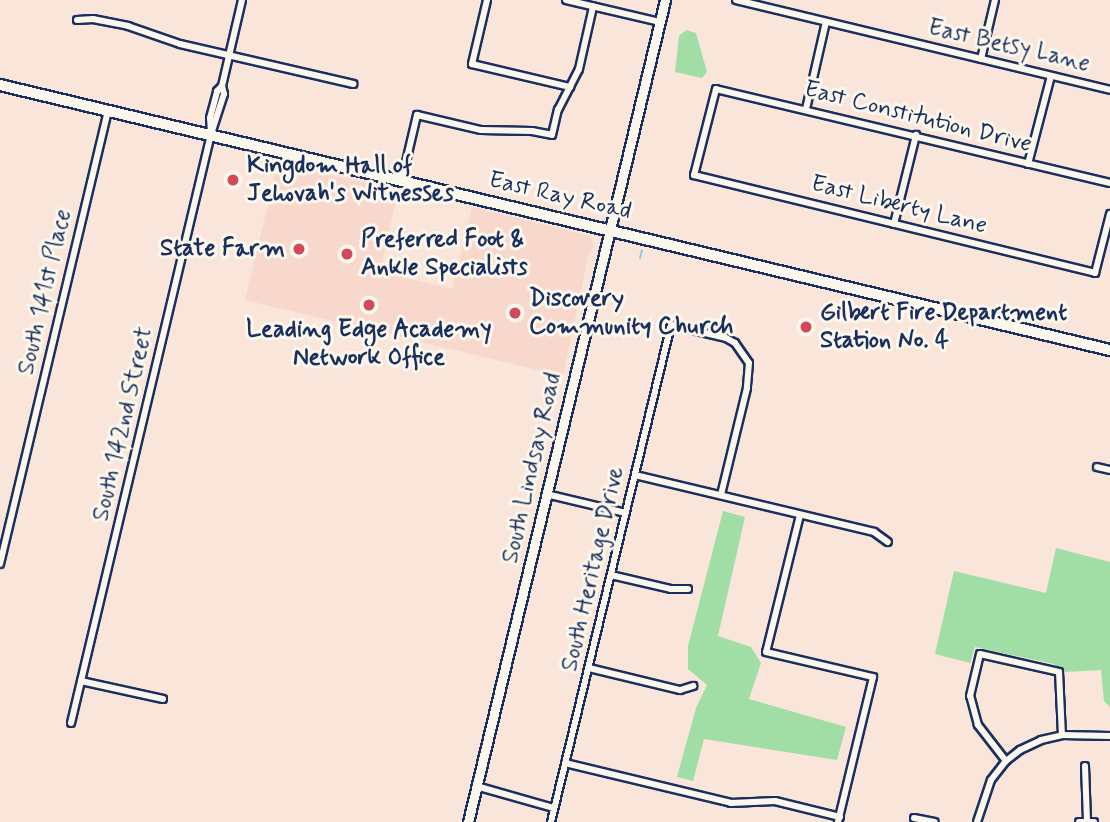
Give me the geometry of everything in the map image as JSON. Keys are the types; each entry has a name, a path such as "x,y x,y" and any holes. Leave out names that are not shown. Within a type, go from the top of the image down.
{"main road":[{"name":"South Lindsay Road","path":"468,822 665,0"},
{"name":"East Ray Road","path":"0,85 1110,350"}],"street":[{"name":"South 142nd Street","path":"71,723 211,134 210,118 217,91 222,86 242,0"},
{"path":"487,0 472,64 570,87"},
{"path":"566,0 660,22"},
{"name":"East Betsy Lane","path":"736,0 1110,90"},
{"path":"981,59 995,0"},
{"path":"402,179 417,114 481,130 532,131 552,135 558,110 579,69 593,7"},
{"path":"77,20 93,19 128,26 230,56 353,84"},
{"path":"806,110 826,22"},
{"path":"1028,164 1051,75"},
{"name":"East Constitution Drive","path":"694,175 716,89 1110,183"},
{"name":"South 141st Place","path":"0,564 108,111"},
{"path":"894,224 916,135"},
{"name":"East Liberty Lane","path":"694,175 1095,273 1110,214"},
{"name":"South Heritage Drive","path":"551,822 671,325 726,338 735,343 749,363 747,388 721,495"},
{"path":"1097,467 1110,470"},
{"path":"635,475 874,532 888,542"},
{"path":"546,494 626,513"},
{"path":"565,763 731,803 775,800 839,819 873,677 766,652 800,515"},
{"path":"611,575 671,589 688,589"},
{"path":"1006,761 978,725 970,696 980,654 1059,672 1062,735"},
{"path":"589,668 680,690 693,686"},
{"path":"81,681 163,699"},
{"path":"968,731 978,725"},
{"path":"977,822 992,780 1006,761 1041,740 1062,735 1110,736"},
{"path":"1086,766 1087,821"},
{"path":"476,786 554,808"},
{"path":"914,818 935,822"},
{"path":"1079,822 1094,822"}],"shaded area":[{"path":"278,163 398,190 380,272 452,289 472,207 590,236 594,245 588,257 563,376 245,300"}],"green space":[{"path":"686,30 696,33 707,72 702,78 675,72 679,36"},
{"path":"723,511 745,517 718,636 751,647 761,663 749,699 846,727 837,760 704,739 693,781 677,777 696,708 707,685 688,669 688,646"},
{"path":"1056,548 1110,562 1110,707 1104,701 1101,670 1065,672 1054,664 975,647 970,663 935,654 954,571 1046,593"}],"waterway":[{"path":"640,258 642,250"}],"place":[{"name":"Kingdom Hall of Jehovah's Witnesses","path":"233,180"},
{"name":"State Farm","path":"299,249"},
{"name":"Preferred Foot & Ankle Specialists","path":"347,254"},
{"name":"Leading Edge Academy Network Office","path":"369,305"},
{"name":"Discovery Community Church","path":"515,313"},
{"name":"Gilbert Fire Department Station No. 4","path":"806,327"}]}
